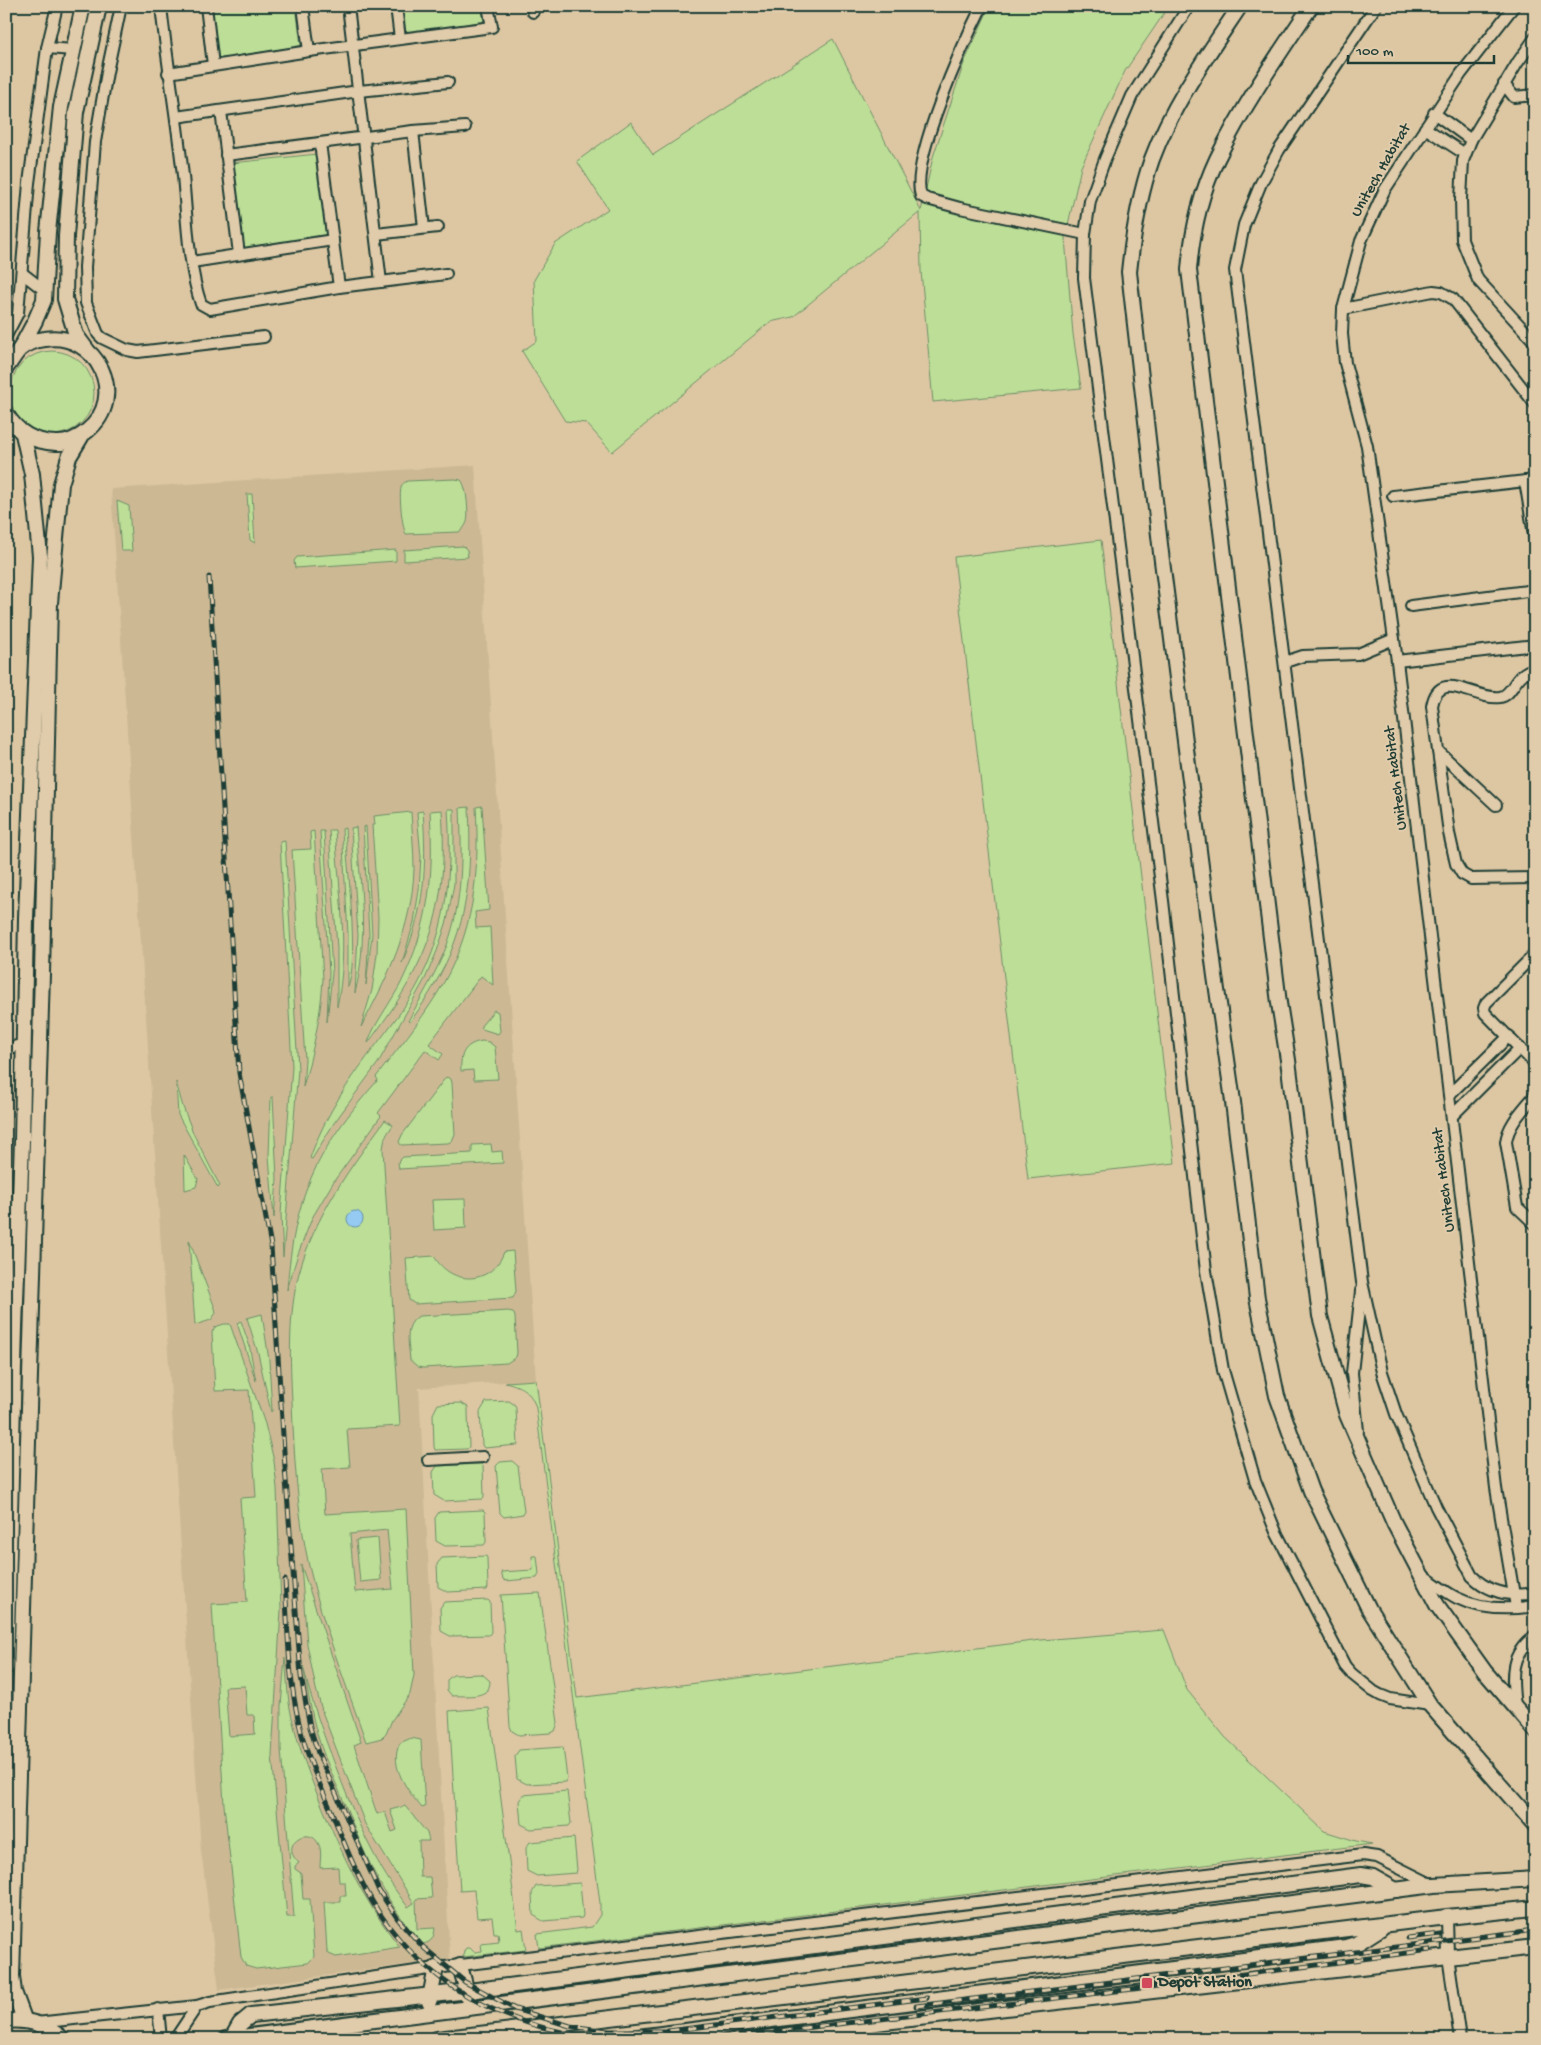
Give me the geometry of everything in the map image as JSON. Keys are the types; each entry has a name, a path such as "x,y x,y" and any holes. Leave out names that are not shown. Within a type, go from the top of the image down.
{"street":[{"path":"6,336 18,313 29,183 47,48 57,6"},
{"path":"6,368 20,349 44,300 48,232 61,107 83,6"},
{"path":"63,2039 30,2021 14,1992 12,1976 40,1062 50,603 61,484 69,457 81,437 94,426 103,411 107,395 105,378 98,362 76,335 65,299 66,236 76,112 99,6"},
{"path":"121,6 95,142 85,267 86,303 90,314 102,338 132,351 169,349 264,337"},
{"path":"161,6 168,73 176,117 192,262 201,304 210,309 339,287 446,274"},
{"path":"206,6 213,65"},
{"path":"303,6 309,51"},
{"path":"348,6 382,282"},
{"path":"396,6 400,39"},
{"path":"168,73 309,51 492,27 488,6"},
{"path":"982,6 960,50 936,116 919,176 921,196 960,208 1085,234"},
{"path":"1189,6 1132,96 1105,159 1093,193 1085,234 1085,293 1165,911 1206,1271 1223,1370 1255,1480 1276,1532 1345,1666 1372,1691 1380,1695 1390,1699 1430,1705"},
{"path":"1240,6 1214,44 1169,122 1152,160 1133,234 1129,272 1161,553 1257,1298 1277,1396 1311,1491 1365,1601 1430,1705 1535,1825"},
{"path":"1312,6 1246,109 1217,160 1202,202 1192,240 1189,270 1278,994 1291,1078 1320,1316 1347,1415 1394,1523 1437,1605 1485,1672 1535,1730"},
{"path":"1376,6 1279,150 1261,183 1244,225 1235,270 1362,1282 1382,1372 1396,1414 1436,1507 1472,1576 1479,1584 1501,1594 1535,1593"},
{"name":"Unitech Habitat","path":"1514,6 1471,60 1434,113 1387,185 1365,228 1344,309 1342,348 1367,446 1398,661 1496,1488 1516,1608"},
{"path":"1534,41 1504,84 1465,154 1462,166 1461,199 1464,246 1483,286 1535,342"},
{"path":"47,48 73,50"},
{"path":"176,117 359,91 448,82"},
{"path":"1504,84 1516,97 1535,95"},
{"path":"221,111 239,254"},
{"path":"1434,113 1472,140"},
{"path":"226,155 413,131 465,127"},
{"path":"1424,128 1465,154"},
{"path":"413,131 424,228"},
{"path":"320,142 339,287"},
{"path":"376,234 438,227"},
{"path":"192,262 333,240"},
{"path":"22,273 44,290"},
{"path":"1344,309 1433,291 1446,294 1453,299 1535,404"},
{"path":"20,349 36,340 54,338 72,341 87,350"},
{"path":"6,414 14,428 32,474 40,556 26,918 6,1666"},
{"path":"14,428 41,442 62,443 81,437"},
{"path":"1394,496 1530,481 1535,541"},
{"path":"1411,606 1535,590"},
{"path":"1285,662 1303,656 1358,654 1394,639"},
{"path":"1398,661 1535,645"},
{"path":"1535,670 1523,673 1505,695 1499,697 1446,686 1439,689 1434,696 1432,706 1449,833 1456,864 1462,874 1471,879 1535,878"},
{"path":"1438,751 1496,805"},
{"path":"1534,955 1486,1003 1484,1008 1485,1012 1535,1064"},
{"path":"1450,1094 1509,1036"},
{"path":"6,1049 24,1044"},
{"path":"1453,1115 1520,1048"},
{"path":"1535,1095 1511,1126 1506,1142 1517,1207 1535,1224"},
{"path":"1359,1444 1352,1373 1362,1282"},
{"path":"428,1460 482,1456"},
{"path":"1420,1573 1456,1598 1481,1607 1516,1608 1535,1606"},
{"path":"1481,1607 1489,1589"},
{"path":"1515,1706 1512,1676 1516,1658 1524,1644 1535,1636"},
{"path":"6,2021 30,2021 197,2006 210,2002 436,1968 1363,1855 1377,1857 1434,1885"},
{"path":"229,2038 240,2024 251,2015 467,1991 1361,1875 1372,1877 1396,1890"},
{"path":"229,2038 1434,1885 1535,1879"},
{"path":"437,2039 1535,1908"},
{"path":"1447,1917 1448,1956 1460,2039"},
{"path":"622,2039 1346,1947 1356,1944 1386,1925"},
{"path":"757,2039 884,2022 1535,1947"},
{"path":"460,1966 471,2007"},
{"path":"428,2013 436,1968"},
{"path":"175,2039 197,2006"},
{"path":"158,2009 160,2039"}],"shaded area":[{"path":"475,465 536,1380 419,1388 450,1959 219,1990 201,1851 111,489"}],"green space":[{"path":"212,6 296,6 301,46 218,59"},
{"path":"403,6 482,6 484,25 406,33"},
{"path":"990,6 1169,6 1125,71 1081,167 1065,238 1073,334 1081,388 933,402 921,271 920,212 793,317 770,322 612,452 586,423 565,421 522,351 537,341 534,280 555,244 608,209 577,161 631,122 653,155 833,39 921,211 933,157 964,63"},
{"path":"317,154 326,235 242,248 232,163"},
{"path":"44,351 60,351 76,358 87,369 94,385 91,409 82,423 76,428 60,435 44,435 28,428 17,417 10,401 10,385 17,369 28,358"},
{"path":"461,480 466,494 468,518 464,528 459,532 406,534 403,525 400,492 402,484 407,481"},
{"path":"247,494 252,494 255,543 250,540"},
{"path":"117,501 129,506 132,551 121,551"},
{"path":"1101,540 1175,1163 1028,1179 954,557"},
{"path":"463,546 467,550 468,557 404,561 404,550"},
{"path":"396,550 396,561 295,568 294,561 297,557"},
{"path":"482,806 489,910 475,912 476,928 490,927 493,985 481,976 429,1044 443,1054 439,1060 425,1050 378,1113 381,1116 334,1181 312,1218 287,1290 295,1227 312,1176 324,1152 357,1105 378,1080 376,1077 430,1005 449,972 459,949 467,927 475,880 477,857 476,807"},
{"path":"469,807 469,868 461,921 443,970 410,1022 408,1021 443,955 452,928 459,895 460,808"},
{"path":"448,809 454,809 454,884 447,921 437,951 425,979 378,1063 334,1123 312,1159 310,1158 318,1137 338,1099 400,1013 427,965 443,916 447,890 449,864"},
{"path":"442,810 442,878 430,935 420,961 406,987 368,1043 373,1030 401,983 418,940 428,899 430,878 430,811"},
{"path":"423,811 425,852 423,889 416,925 402,963 414,922 419,890 421,857 417,812"},
{"path":"411,812 414,869 409,912 389,971 361,1027 372,990 377,954 378,917 372,825 375,825 374,816"},
{"path":"366,826 372,934 366,985 369,934 363,827"},
{"path":"356,827 363,931 362,952 355,993 358,935 351,828"},
{"path":"345,828 352,935 351,975 348,987 348,934 342,829"},
{"path":"329,830 335,830 343,941 341,985 337,1007 337,948"},
{"path":"314,831 323,979 316,1033 303,1087 305,1060 292,850 311,849 310,832"},
{"path":"320,831 324,831 332,973 327,1022 329,973"},
{"path":"285,841 298,1069 283,1257 281,1214 292,1067 280,842"},
{"path":"494,1010 498,1012 500,1031 498,1034 482,1029 481,1026"},
{"path":"476,1042 489,1042 495,1047 498,1079 474,1080 473,1070 461,1071 461,1060 464,1051"},
{"path":"446,1077 451,1079 452,1083 455,1134 452,1141 448,1143 401,1145 399,1142 402,1135"},
{"path":"176,1082 194,1135 220,1186 218,1188 178,1115"},
{"path":"271,1097 273,1097 277,1179 274,1218 269,1156"},
{"path":"385,1120 393,1125 385,1137 383,1149 400,1426 347,1429 350,1467 322,1469 325,1514 406,1509 414,1675 410,1694 392,1720 386,1734 382,1738 366,1742 321,1611 305,1546 295,1463 290,1353 295,1289 314,1231 347,1174","holes":["387,1530 393,1589 355,1592 350,1534"]},
{"path":"491,1144 492,1152 502,1151 503,1163 399,1169 398,1162 403,1157 472,1153 472,1145"},
{"path":"184,1155 198,1179 196,1187 185,1190"},
{"path":"465,1199 466,1228 434,1230 432,1200"},
{"path":"189,1240 216,1313 211,1320 195,1325"},
{"path":"513,1251 516,1291 513,1298 415,1304 409,1300 406,1258 434,1256 441,1266 450,1273 470,1278 481,1276 490,1271 498,1263 504,1252"},
{"path":"509,1311 515,1317 517,1353 516,1357 507,1363 423,1368 418,1367 410,1360 409,1330 411,1324 419,1316"},
{"path":"262,1314 269,1360 271,1412 258,1353 247,1318"},
{"path":"241,1321 249,1344 256,1381 237,1323"},
{"path":"230,1324 265,1424 274,1461 277,1488 281,1610 272,1755 287,1917 294,1917 281,1749 281,1706 285,1658 288,1697 292,1716 302,1753 315,1789 355,1877 375,1913 400,1947 336,1957 329,1954 327,1951 324,1902 340,1902 340,1896 346,1896 345,1882 339,1882 338,1867 320,1868 321,1853 319,1845 315,1839 303,1836 294,1843 292,1849 293,1856 299,1863 295,1866 295,1869 301,1873 303,1899 310,1899 314,1957 308,1963 256,1969 246,1966 241,1957 224,1805 212,1604 247,1602 240,1498 256,1497 249,1390 215,1391 212,1332 215,1327","holes":["245,1686 247,1715 254,1715 255,1734 229,1736 225,1687"]},
{"path":"536,1380 577,1698 1041,1640 1164,1630 1187,1690 1225,1737 1324,1831 1372,1844 539,1948 537,1934 592,1927 600,1915 600,1903 536,1408 525,1390 505,1382"},
{"path":"509,1401 515,1405 516,1409 518,1445 484,1448 482,1445 480,1412 486,1402"},
{"path":"461,1403 468,1407 469,1447 467,1449 435,1450 433,1414 438,1404"},
{"path":"512,1461 518,1466 524,1511 523,1514 504,1517 500,1513 496,1466 500,1462"},
{"path":"481,1464 483,1466 483,1499 444,1501 434,1495 433,1472 437,1466"},
{"path":"483,1510 485,1512 486,1542 484,1545 445,1546 436,1541 435,1518 439,1512"},
{"path":"378,1538 381,1580 360,1582 356,1540"},
{"path":"486,1556 487,1590 448,1592 438,1587 437,1564 442,1558"},
{"path":"532,1556 537,1556 539,1574 537,1578 506,1581 503,1579 501,1572 533,1570"},
{"path":"301,1565 361,1742 354,1745 377,1814 385,1812 392,1832 397,1830 390,1810 405,1806 427,1833 429,1841 419,1841 420,1877 430,1877 432,1898 416,1899 417,1929 435,1928 432,1939 422,1944 409,1929 379,1882 321,1747 313,1720 303,1666 319,1721 353,1810 377,1860 408,1907 414,1903 365,1824 323,1714 307,1644"},
{"path":"540,1593 558,1723 555,1731 551,1733 519,1735 512,1731 510,1726 501,1595"},
{"path":"488,1600 490,1602 491,1632 489,1635 450,1636 441,1631 440,1608 444,1602"},
{"path":"482,1674 490,1681 489,1687 482,1694 452,1696 447,1690 447,1680 453,1675"},
{"path":"489,1708 518,1930 523,1929 526,1950 463,1957 466,1948 470,1948 474,1952 482,1951 481,1944 499,1942 498,1933 494,1933 492,1917 477,1918 474,1890 460,1891 449,1711"},
{"path":"411,1738 421,1740 425,1807 422,1808 401,1778 396,1760 400,1743"},
{"path":"563,1747 567,1778 565,1782 527,1784 517,1779 515,1756 519,1750"},
{"path":"567,1791 571,1823 569,1826 531,1829 521,1824 519,1801 523,1795"},
{"path":"574,1838 576,1873 537,1876 527,1871 526,1848 530,1842"},
{"path":"580,1883 582,1918 543,1921 533,1915 532,1893 536,1886"}],"water":[{"path":"355,1211 363,1219 355,1227 347,1219"}],"railway":[{"path":"209,577 239,1073 271,1246 301,1676 310,1727 318,1753 379,1891 398,1919 423,1947 465,1982 515,2009 570,2026 608,2031 668,2031 927,1998"},
{"path":"285,1580 289,1652 295,1706 305,1747 359,1876 371,1900 401,1942 428,1968 458,1990 491,2008 525,2022 562,2032 599,2037 637,2038"},
{"path":"916,2006 1535,1930"},
{"path":"1408,1938 1440,1934"},
{"path":"711,2039 1150,1987 1430,1950"},
{"path":"658,2039 678,2036"}],"place":[{"name":"Depot Station","path":"1147,1983"}]}
